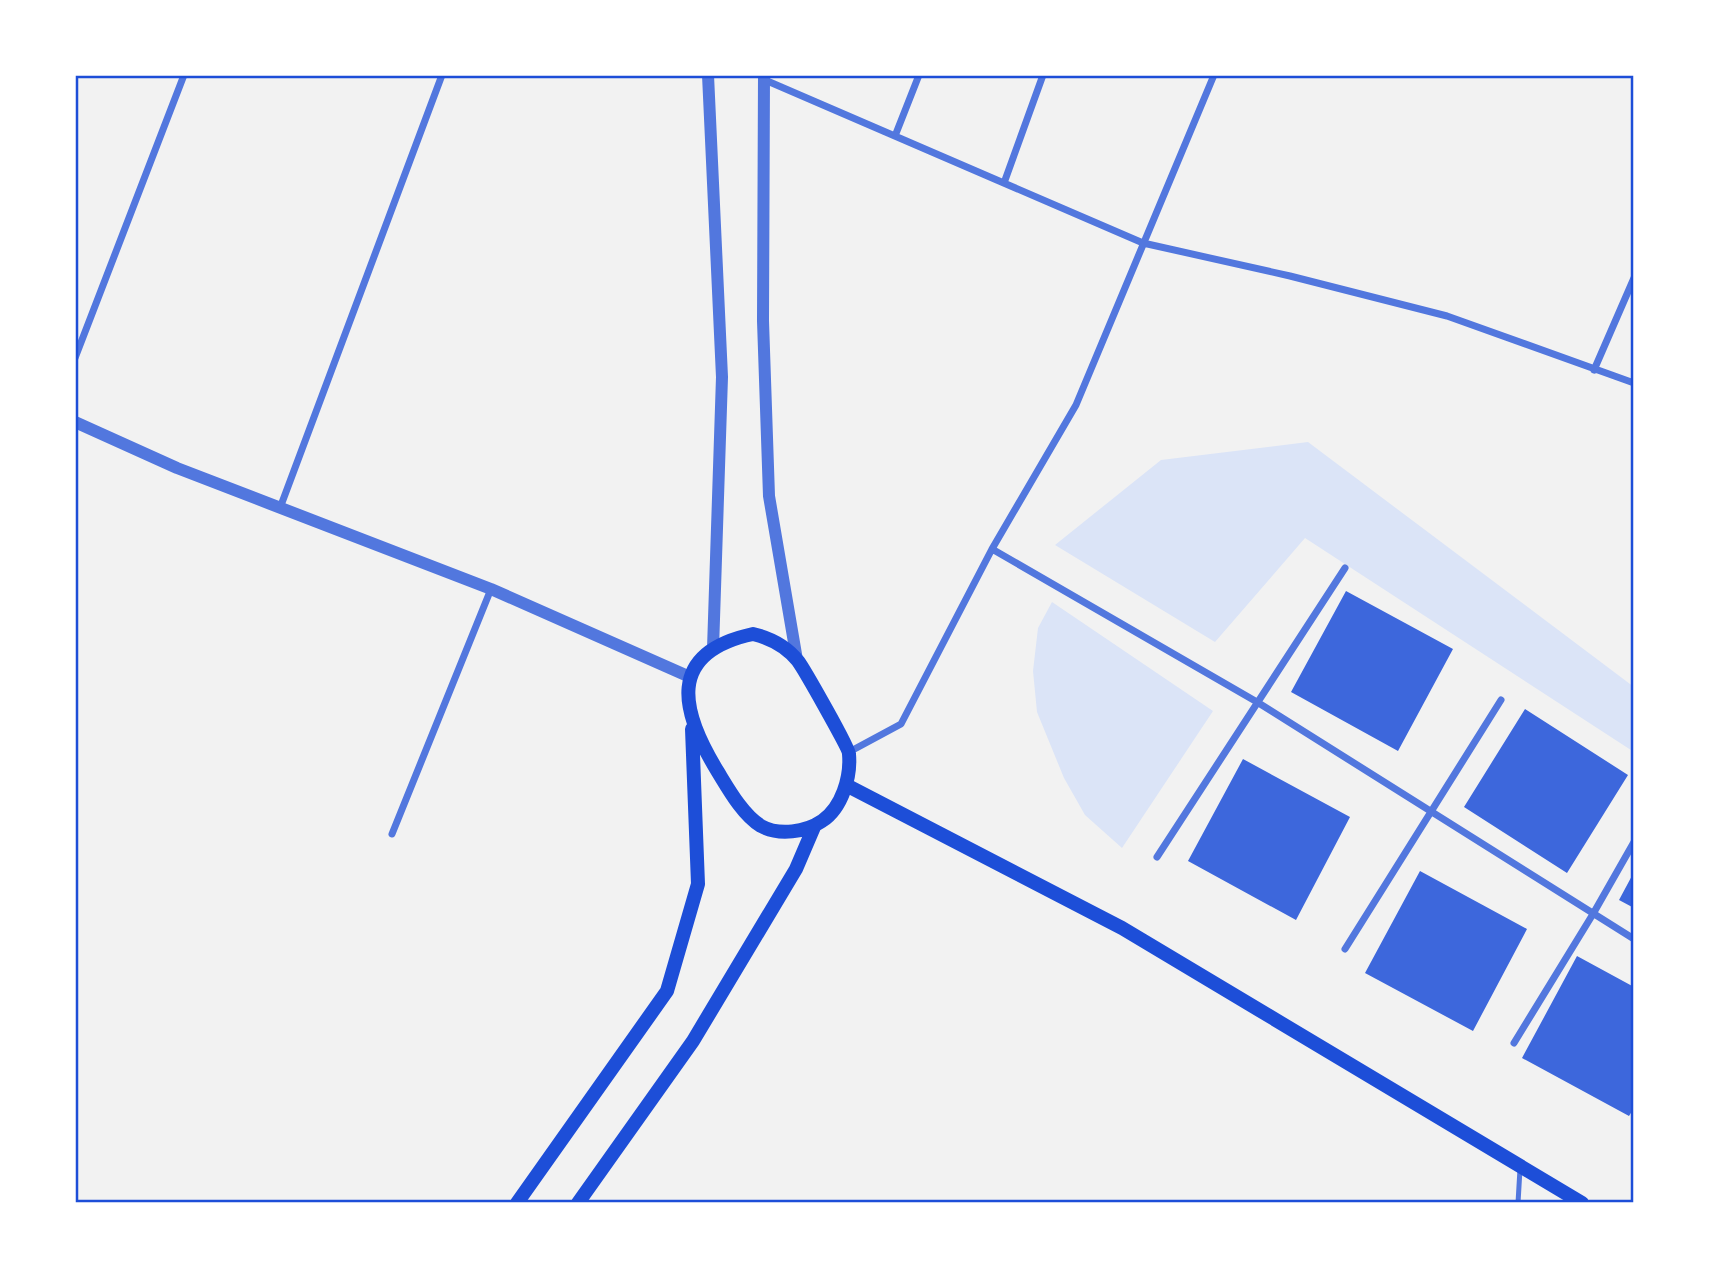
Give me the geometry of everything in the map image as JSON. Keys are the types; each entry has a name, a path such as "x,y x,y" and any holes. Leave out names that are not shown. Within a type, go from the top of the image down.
{"main road":[{"path":"517,1203 667,990 698,884 688,688 690,677 699,662 713,649 732,639 753,634 772,639 797,660 849,752 846,785 832,811 814,827 796,869 693,1041 578,1203"},
{"path":"691,720 703,747 744,811 762,826 788,832 814,827"},
{"path":"846,785 1122,928 1583,1203"}],"street":[{"path":"75,358 184,75"},
{"path":"280,508 442,75"},
{"path":"708,75 722,377 713,649"},
{"path":"895,136 919,75"},
{"path":"1004,183 1043,75"},
{"path":"849,752 901,724 992,549 1076,405 1214,75"},
{"path":"797,660 769,496 763,321 764,78 1143,243 1290,276 1447,316 1634,383"},
{"path":"1594,370 1634,278"},
{"path":"75,422 177,468 491,589 690,677"},
{"path":"992,549 1257,702 1634,939"},
{"path":"1157,857 1345,568"},
{"path":"392,834 491,589"},
{"path":"1345,949 1501,700"},
{"path":"1514,1043 1634,842"}],"lane":[{"path":"1518,1203 1521,1166"}],"shaded area":[{"path":"1308,442 1634,687 1634,752 1305,538 1215,642 1055,545 1161,460"},
{"path":"1052,602 1213,711 1122,848 1085,815 1064,778 1037,712 1033,671 1038,628"}],"building":[{"path":"1346,591 1453,649 1398,751 1291,692"},
{"path":"1525,709 1628,775 1567,873 1464,807"},
{"path":"1243,759 1350,817 1296,920 1188,861"},
{"path":"1420,871 1527,929 1473,1031 1365,973"},
{"path":"1634,872 1634,908 1619,900"},
{"path":"1577,956 1634,987 1634,1108 1629,1116 1522,1058"}]}
